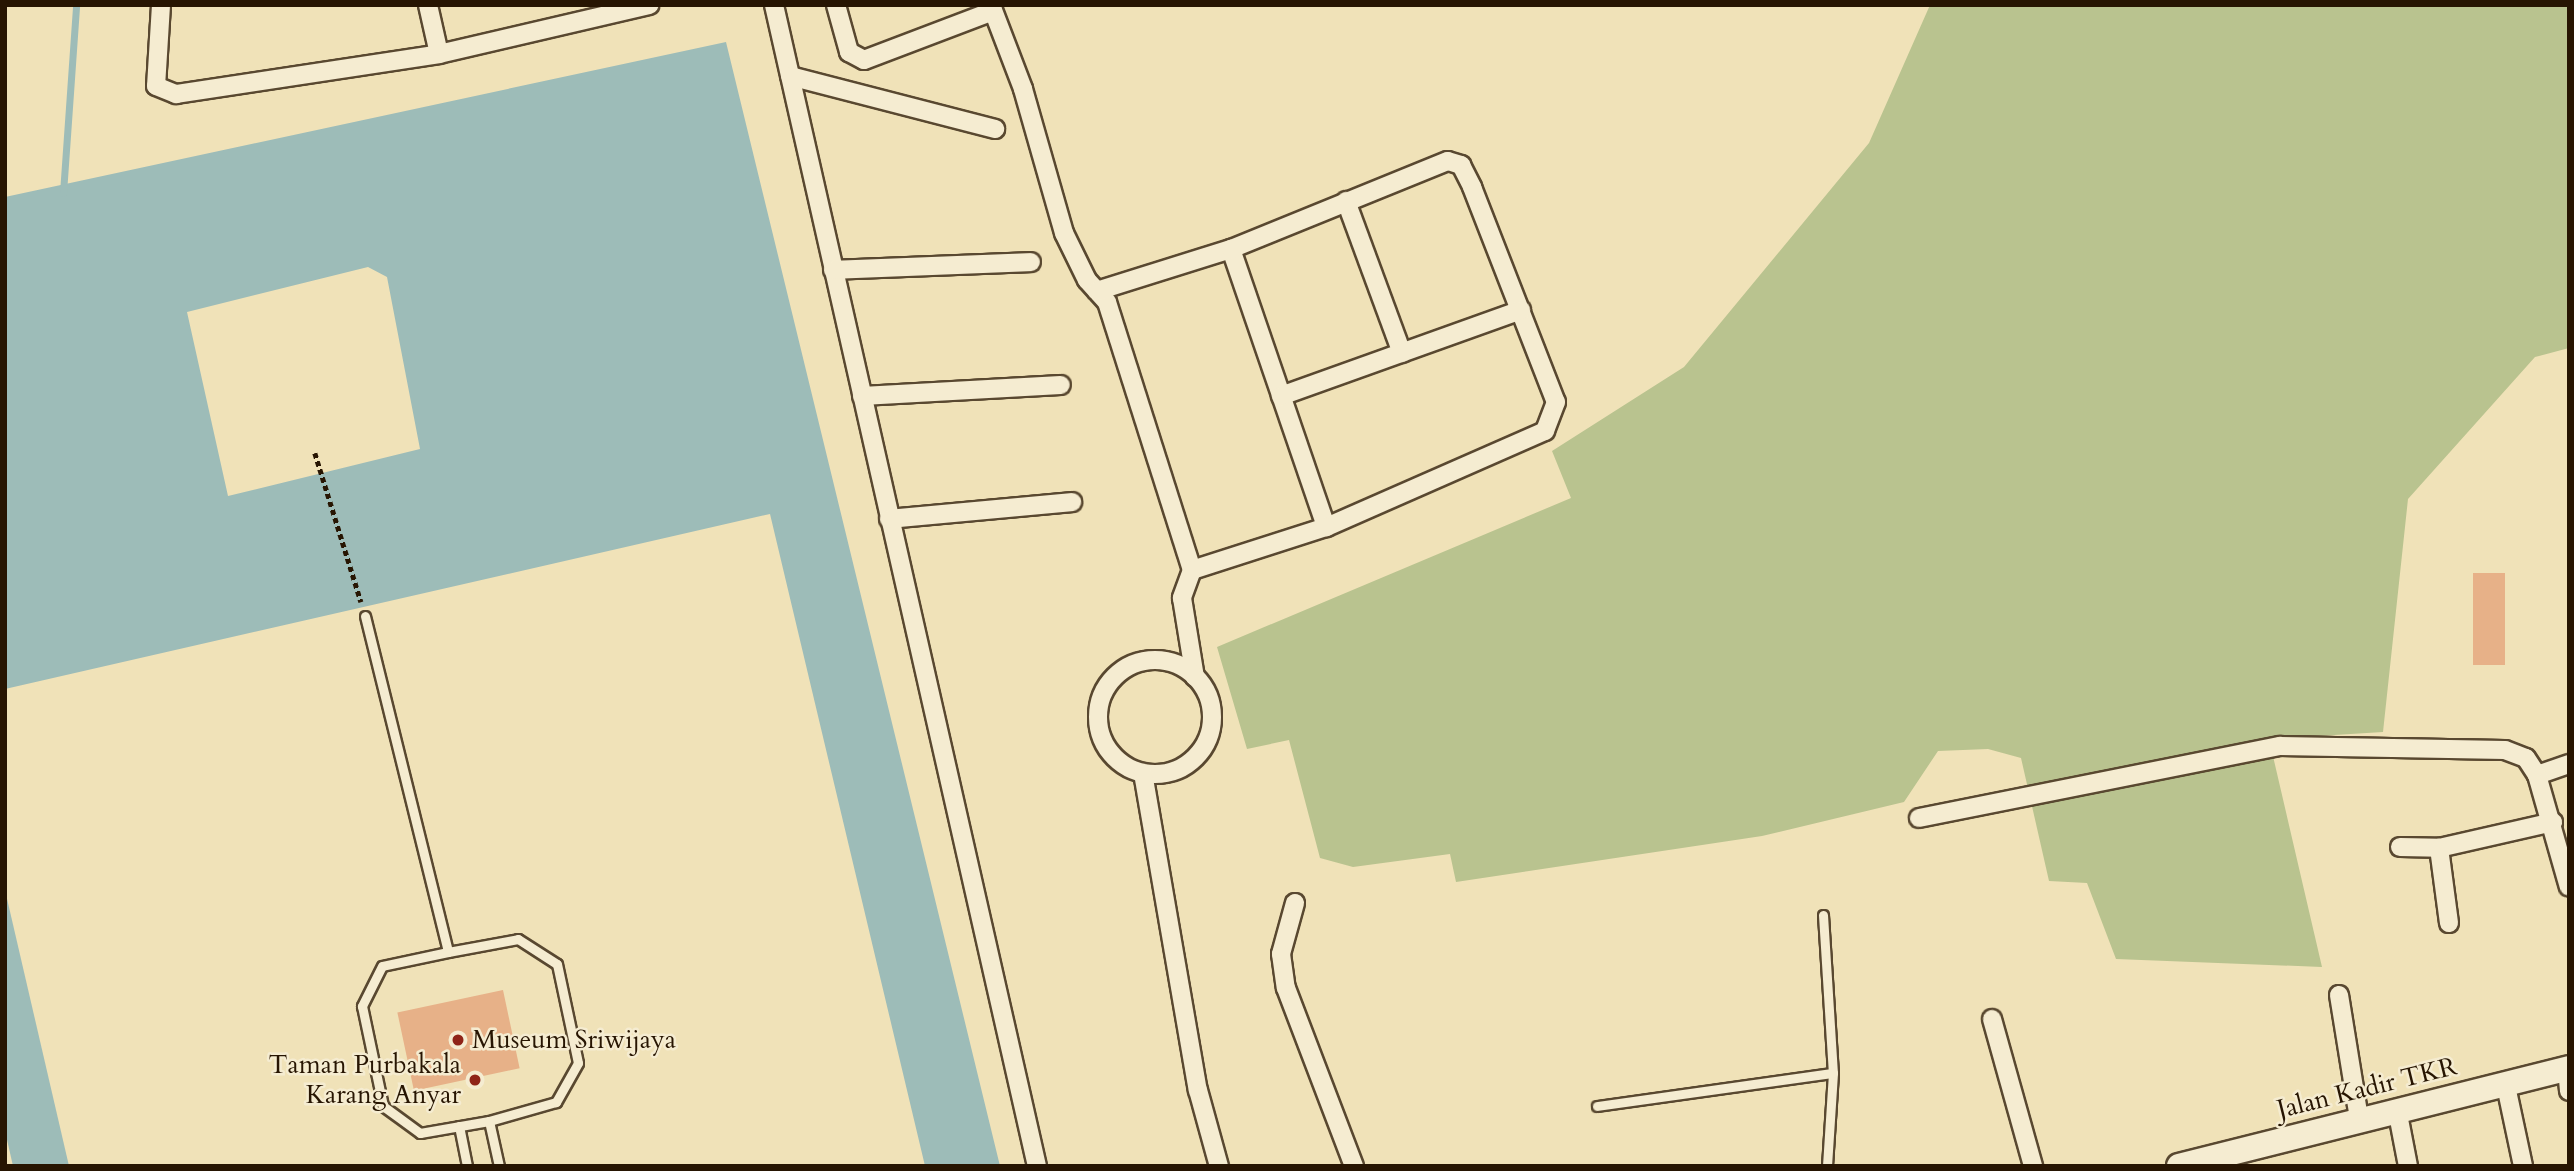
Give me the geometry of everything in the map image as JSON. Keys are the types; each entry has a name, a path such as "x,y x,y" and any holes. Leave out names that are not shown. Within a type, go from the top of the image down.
{"street":[{"path":"161,5 155,75 164,93 439,54 649,5"},
{"path":"428,5 439,54"},
{"path":"774,5 1037,1166"},
{"path":"836,5 849,52 864,60 992,8 1064,233 1097,291 1107,302 1192,570 1182,598 1195,677 1212,720 1201,751 1175,770 1143,773 1114,758 1102,738 1097,714 1108,683 1150,660 1195,677"},
{"path":"790,76 995,129"},
{"path":"1097,291 1231,249 1432,164 1461,165 1556,402 1545,431 1326,527 1192,570"},
{"path":"1346,201 1402,353"},
{"path":"1231,249 1326,527"},
{"path":"833,270 1031,262"},
{"path":"1281,396 1521,310"},
{"path":"862,396 1061,385"},
{"path":"889,519 1072,502"},
{"path":"1919,818 2280,746 2505,750 2526,758 2537,775 2553,822 2569,887"},
{"path":"2537,775 2569,764"},
{"path":"1143,773 1198,1090 1219,1166"},
{"path":"2400,847 2439,848 2553,822"},
{"path":"2439,848 2449,923"},
{"path":"1295,903 1281,954 1286,988 1354,1166"},
{"path":"2339,995 2359,1119"},
{"path":"1992,1019 2034,1166"},
{"name":"Jalan Kadir TKR","path":"2179,1166 2397,1109 2568,1076"},
{"path":"2506,1086 2524,1166"},
{"path":"2397,1109 2408,1166"}],"lane":[{"path":"365,616 448,952"},
{"path":"1823,915 1833,1073 1827,1166"},
{"path":"518,939 557,964 578,1063 555,1102 489,1121 420,1133 383,1106 362,1006 382,966 448,952 518,939"},
{"path":"1597,1106 1833,1073"},
{"path":"489,1121 499,1166"},
{"path":"459,1126 467,1166"}],"path":[{"path":"315,453 318,470 365,616"}],"green space":[{"path":"1930,5 2569,5 2569,348 2535,357 2408,499 2383,732 2269,739 2322,967 2116,959 2087,883 2049,881 2021,758 1988,749 1938,751 1904,802 1762,836 1456,882 1450,854 1353,867 1320,858 1289,740 1247,749 1217,647 1571,498 1552,451 1684,367 1869,143"}],"water":[{"path":"726,42 1000,1166 925,1166 770,514 5,689 5,197","holes":["368,267 387,277 420,449 228,496 187,312"]},
{"path":"5,890 69,1166 13,1166 5,1131"}],"building":[{"path":"2473,573 2505,573 2505,665 2473,665"},
{"name":"Museum Sriwijaya","path":"503,990 520,1068 414,1091 397,1012"}],"waterway":[{"path":"63,193 76,5"}],"place":[{"name":"Museum Sriwijaya","path":"458,1040"},
{"name":"Taman Purbakala Karang Anyar","path":"475,1080"}]}
